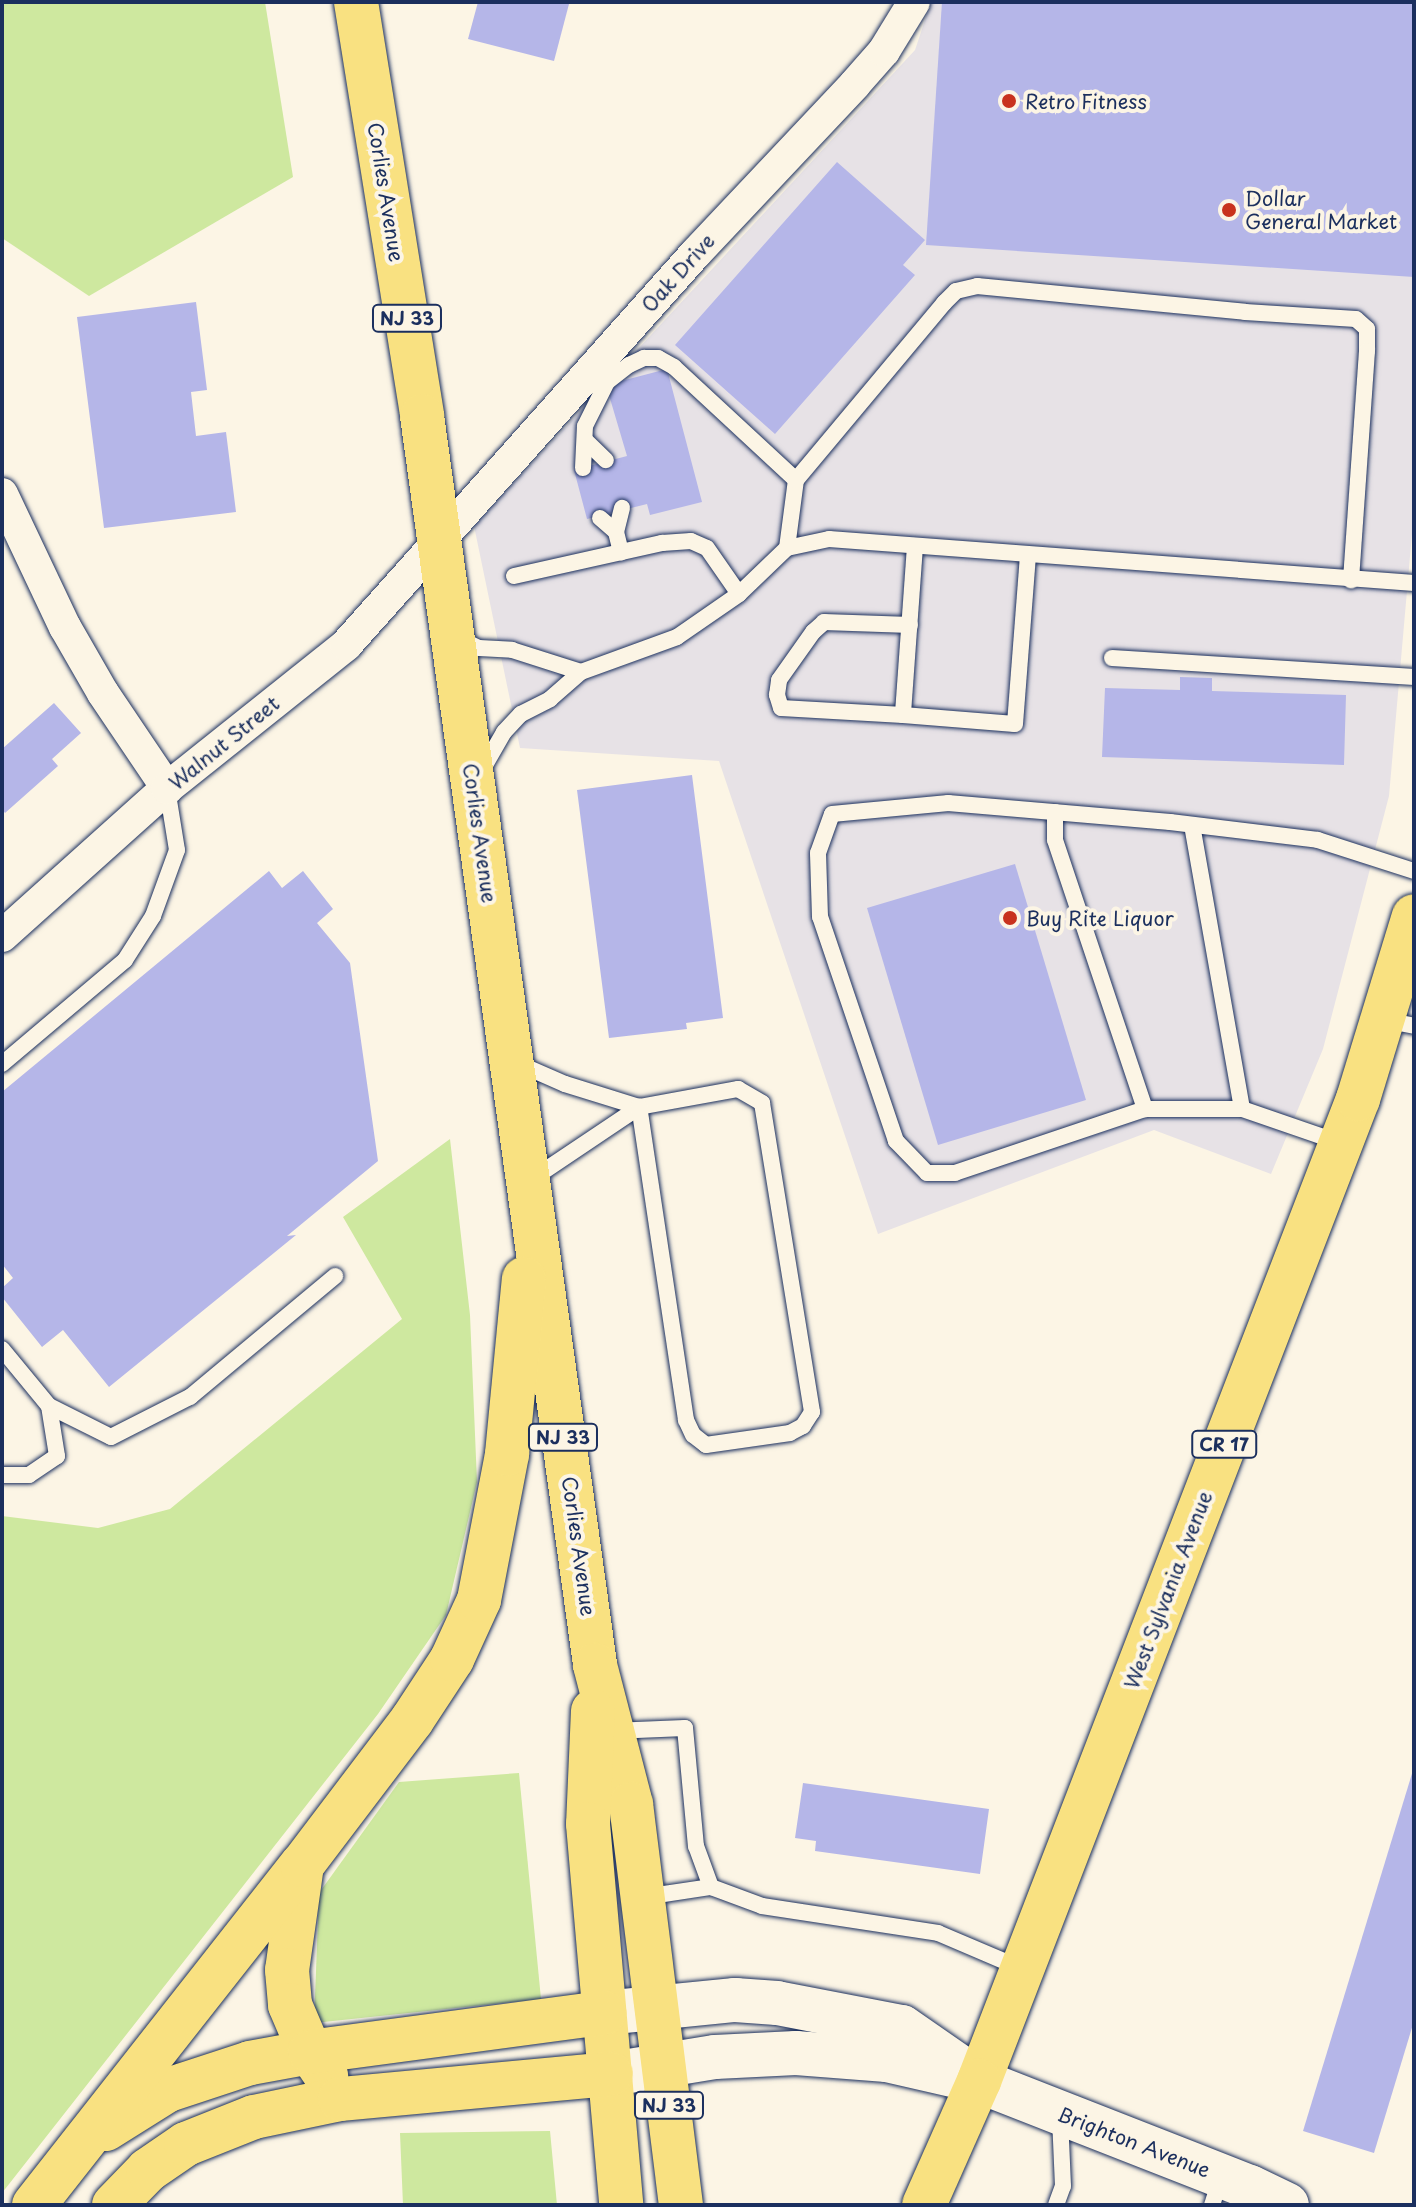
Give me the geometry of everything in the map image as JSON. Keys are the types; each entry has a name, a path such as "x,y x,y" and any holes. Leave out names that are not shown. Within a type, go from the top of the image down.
{"main road":[{"name":"Corlies Avenue","path":"356,2 422,416 437,542 474,784 595,1665"},
{"name":"West Sylvania Avenue","path":"927,2203 979,2081 1341,1143 1398,1023 1414,916"},
{"path":"34,2205 88,2142 123,2090 302,1865 412,1720 452,1659 479,1600 507,1454 529,1195"},
{"name":"NJ 33","path":"595,1665 631,1804 681,2205"},
{"name":"NJ 33","path":"595,1665 588,1824 621,2205"},
{"path":"302,1865 287,1970 293,2016 310,2052 340,2099"},
{"path":"88,2142 168,2090 250,2063 310,2052 604,2013"},
{"path":"114,2205 148,2170 186,2144 222,2127 254,2117 340,2099 611,2074"}],"street":[{"name":"Oak Drive","path":"437,542 695,254 855,84 884,51 914,2"},
{"path":"2,494 65,627 103,693 167,788"},
{"name":"Walnut Street","path":"2,936 167,788 346,645 437,542"},
{"name":"Brighton Avenue","path":"604,2013 735,2000 777,2003 902,2027 979,2081"},
{"name":"Brighton Avenue","path":"611,2074 715,2057 796,2053 887,2060 979,2081 1060,2113 1217,2190 1287,2205"}],"lane":[{"path":"787,548 796,480 852,410 956,291 977,286 1245,312 1356,319 1367,329 1367,351 1351,580"},
{"path":"583,468 589,415 607,382 629,365 644,358 658,358 674,367 796,480"},
{"path":"585,440 606,460"},
{"path":"621,552 616,532 622,508"},
{"path":"600,518 616,532"},
{"path":"474,784 504,732 521,714 550,699 581,672 677,637 739,594 787,548 829,539 1414,583"},
{"path":"514,576 621,552 691,541 707,548 739,594"},
{"path":"903,715 915,546"},
{"path":"910,625 824,622 813,632 779,680 777,695 781,708 1015,724 1028,556"},
{"path":"451,635 479,648 537,656 581,672"},
{"path":"1112,658 1414,677"},
{"path":"2,1064 125,960 153,916 177,850 167,788"},
{"path":"1341,1143 1242,1109 1145,1109 955,1173 927,1173 896,1141 820,917 818,853 832,814 948,803 1318,840 1414,871"},
{"path":"1055,812 1055,840 1145,1109"},
{"path":"1192,825 1242,1109"},
{"path":"510,1060 565,1084 639,1107 738,1089 762,1103 812,1412 803,1426 790,1433 706,1445 693,1435 686,1420 639,1107"},
{"path":"529,1195 639,1107"},
{"path":"2,1349 49,1406 111,1437 190,1397 335,1276"},
{"path":"2,1475 29,1475 57,1456 49,1406"},
{"path":"612,1731 685,1728 696,1846 711,1887"},
{"path":"643,1898 711,1887 762,1906 938,1933 1022,1969"},
{"path":"1056,2205 1063,2186 1060,2113"}],"shaded area":[{"path":"931,2 1414,2 1414,511 1389,796 1323,1049 1271,1174 1154,1130 878,1234 719,761 520,748 474,526 915,50"}],"green space":[{"path":"6,2 265,2 293,177 89,296 2,238 2,7"},
{"path":"450,1139 470,1315 477,1482 446,1615 378,1714 2,2193 2,1516 98,1528 170,1509 402,1319 343,1217"},
{"path":"519,1773 541,1999 314,2023 319,1893 399,1782"},
{"path":"550,2131 557,2205 403,2205 400,2133"}],"building":[{"path":"478,2 569,4 554,61 468,39"},
{"path":"942,2 1414,2 1414,277 926,245"},
{"path":"837,162 925,240 903,265 915,275 775,434 675,345"},
{"path":"196,302 207,390 191,392 196,436 226,432 236,512 104,528 77,317"},
{"path":"667,369 702,502 650,515 647,504 587,519 574,470 627,456 606,385"},
{"path":"1180,677 1212,678 1212,691 1346,695 1344,765 1102,757 1105,688 1180,690"},
{"path":"54,703 81,733 52,759 58,766 5,813 2,809 2,749"},
{"path":"692,775 723,1018 686,1023 687,1029 609,1038 577,790"},
{"path":"1015,864 1086,1100 938,1145 867,908"},
{"path":"269,871 282,888 303,871 333,909 317,923 350,963 378,1161 287,1236 296,1235 109,1387 63,1330 42,1347 2,1297 2,1288 13,1278 2,1264 2,1092"},
{"path":"1414,1767 1414,2021 1374,2153 1303,2131"},
{"path":"803,1783 989,1809 980,1874 815,1851 816,1841 795,1838"}],"place":[{"name":"Retro Fitness","path":"1009,101"},
{"name":"Dollar General Market","path":"1229,210"},
{"name":"Buy Rite Liquor","path":"1010,918"}]}
